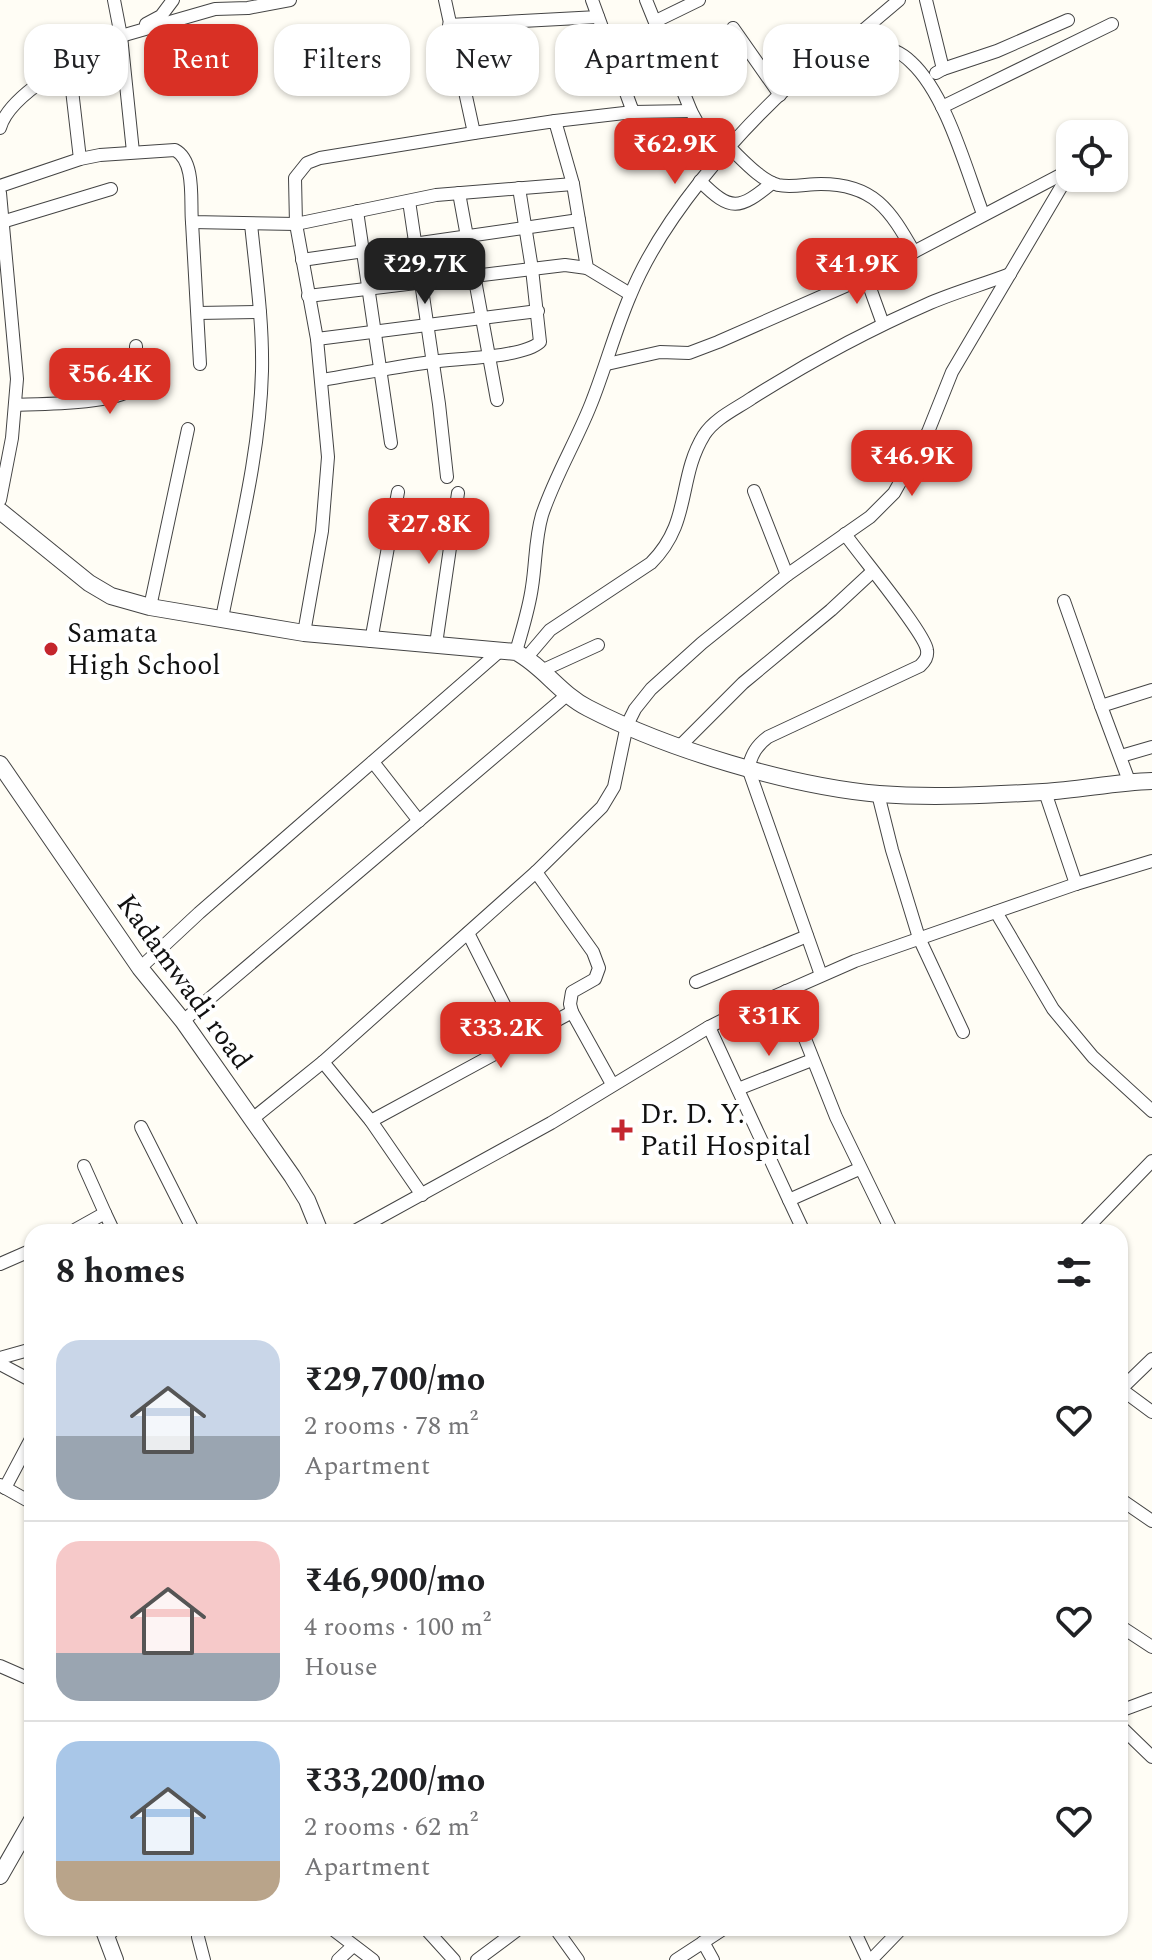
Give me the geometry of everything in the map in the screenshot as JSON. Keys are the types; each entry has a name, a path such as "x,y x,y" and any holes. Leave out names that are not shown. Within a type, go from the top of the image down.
{"street":[{"path":"114,0 119,24"},
{"path":"128,32 161,16 173,0"},
{"path":"128,34 215,9 248,8 290,0"},
{"path":"445,0 449,24"},
{"path":"592,0 633,112"},
{"path":"646,0 691,111 718,161"},
{"path":"656,21 699,0"},
{"path":"871,24 899,0"},
{"path":"926,0 943,69"},
{"path":"468,24 598,17"},
{"path":"926,78 1068,20"},
{"path":"942,107 1112,24"},
{"path":"747,48 763,71"},
{"path":"899,53 926,78 942,107 983,214"},
{"path":"1,123 9,109 24,95"},
{"path":"73,96 80,159"},
{"path":"127,96 133,152"},
{"path":"465,96 474,133"},
{"path":"515,653 532,586 542,515 607,364 630,294 650,256 700,181 779,96"},
{"path":"304,633 327,491 328,457 317,339 296,224 293,187 300,169 320,158 474,133 633,112 691,111"},
{"path":"555,121 573,184 587,268"},
{"path":"729,147 772,183 781,186 831,184 870,193 891,214 914,252"},
{"path":"0,186 80,159 165,149 181,152 188,172 200,364"},
{"path":"607,364 648,354 680,354 701,349 866,277 1056,178"},
{"path":"700,181 714,195 733,204 751,200 772,183"},
{"path":"192,222 296,224 459,193 573,184"},
{"path":"322,380 489,356 529,349 540,342 519,188"},
{"path":"1,215 111,189"},
{"path":"251,1120 323,1062 468,933 602,807 614,787 627,725 651,689 702,643 787,575 870,517 894,493 928,432 952,372 1058,192"},
{"path":"0,193 15,337 12,438 0,500"},
{"path":"459,193 497,400"},
{"path":"409,201 447,477"},
{"path":"357,211 391,443"},
{"path":"302,260 579,220"},
{"path":"222,618 256,448 262,371 260,312 251,224"},
{"path":"308,296 565,265 587,268 630,294"},
{"path":"140,968 373,762 515,653 651,563 671,539 679,521 698,447 714,423 788,375 883,324 1010,274"},
{"path":"866,277 883,324"},
{"path":"317,339 538,311"},
{"path":"198,313 260,312"},
{"path":"15,405 82,401 125,393 135,381 136,346"},
{"path":"150,607 188,429"},
{"path":"754,491 787,575"},
{"path":"371,641 398,492"},
{"path":"436,644 458,493"},
{"path":"0,511 89,583 111,596 150,607 304,633 515,653 588,708 680,746 798,780 878,794 1045,792 1152,781"},
{"path":"821,975 748,768 758,745 768,737 920,666 926,659 925,641 845,534"},
{"path":"680,746 743,683 820,620 872,572"},
{"path":"1064,601 1129,781"},
{"path":"541,671 598,645"},
{"path":"1101,706 1152,690"},
{"path":"183,1021 567,695"},
{"path":"1121,756 1152,747"},
{"path":"373,762 419,821"},
{"name":"Kadamwadi road","path":"0,764 140,968 183,1021 300,1188 316,1224"},
{"path":"1045,792 1076,884"},
{"path":"878,794 919,938 963,1032"},
{"path":"368,1224 551,1123 709,1027 786,991 919,938 1152,861"},
{"path":"536,872 597,961 599,968 595,979 572,992 570,1004 612,1084"},
{"path":"996,912 1053,1009 1093,1057 1152,1111"},
{"path":"468,933 521,1038"},
{"path":"696,982 807,936"},
{"path":"786,991 859,1169 888,1224"},
{"path":"371,1121 572,1012"},
{"path":"709,1027 800,1224"},
{"path":"738,1089 812,1060"},
{"path":"323,1062 371,1121 422,1195"},
{"path":"141,1127 190,1224"},
{"path":"1091,1224 1152,1161"},
{"path":"84,1166 110,1224"},
{"path":"789,1200 859,1169"},
{"path":"85,1224 105,1213"},
{"path":"0,1264 24,1254"},
{"path":"0,1358 24,1351"},
{"path":"1128,1382 1151,1362"},
{"path":"0,1364 24,1377"},
{"path":"1128,1395 1152,1412"},
{"path":"24,1451 3,1486 24,1498"},
{"path":"1128,1504 1152,1521"},
{"path":"1128,1631 1152,1647"},
{"path":"0,1666 24,1676"},
{"path":"1128,1708 1152,1699"},
{"path":"1128,1734 1152,1757"},
{"path":"0,1876 24,1834"},
{"path":"109,1936 115,1960"},
{"path":"198,1936 204,1960"},
{"path":"341,1936 373,1960"},
{"path":"432,1936 454,1960"},
{"path":"477,1960 509,1936"},
{"path":"561,1936 578,1960"},
{"path":"676,1960 712,1936"},
{"path":"857,1936 869,1960 894,1936"},
{"path":"703,1942 713,1960"},
{"path":"338,1960 353,1946"}],"place":[{"name":"Samata High School","path":"51,649"},
{"name":"Dr. D. Y. Patil Hospital","path":"622,1130"}]}
